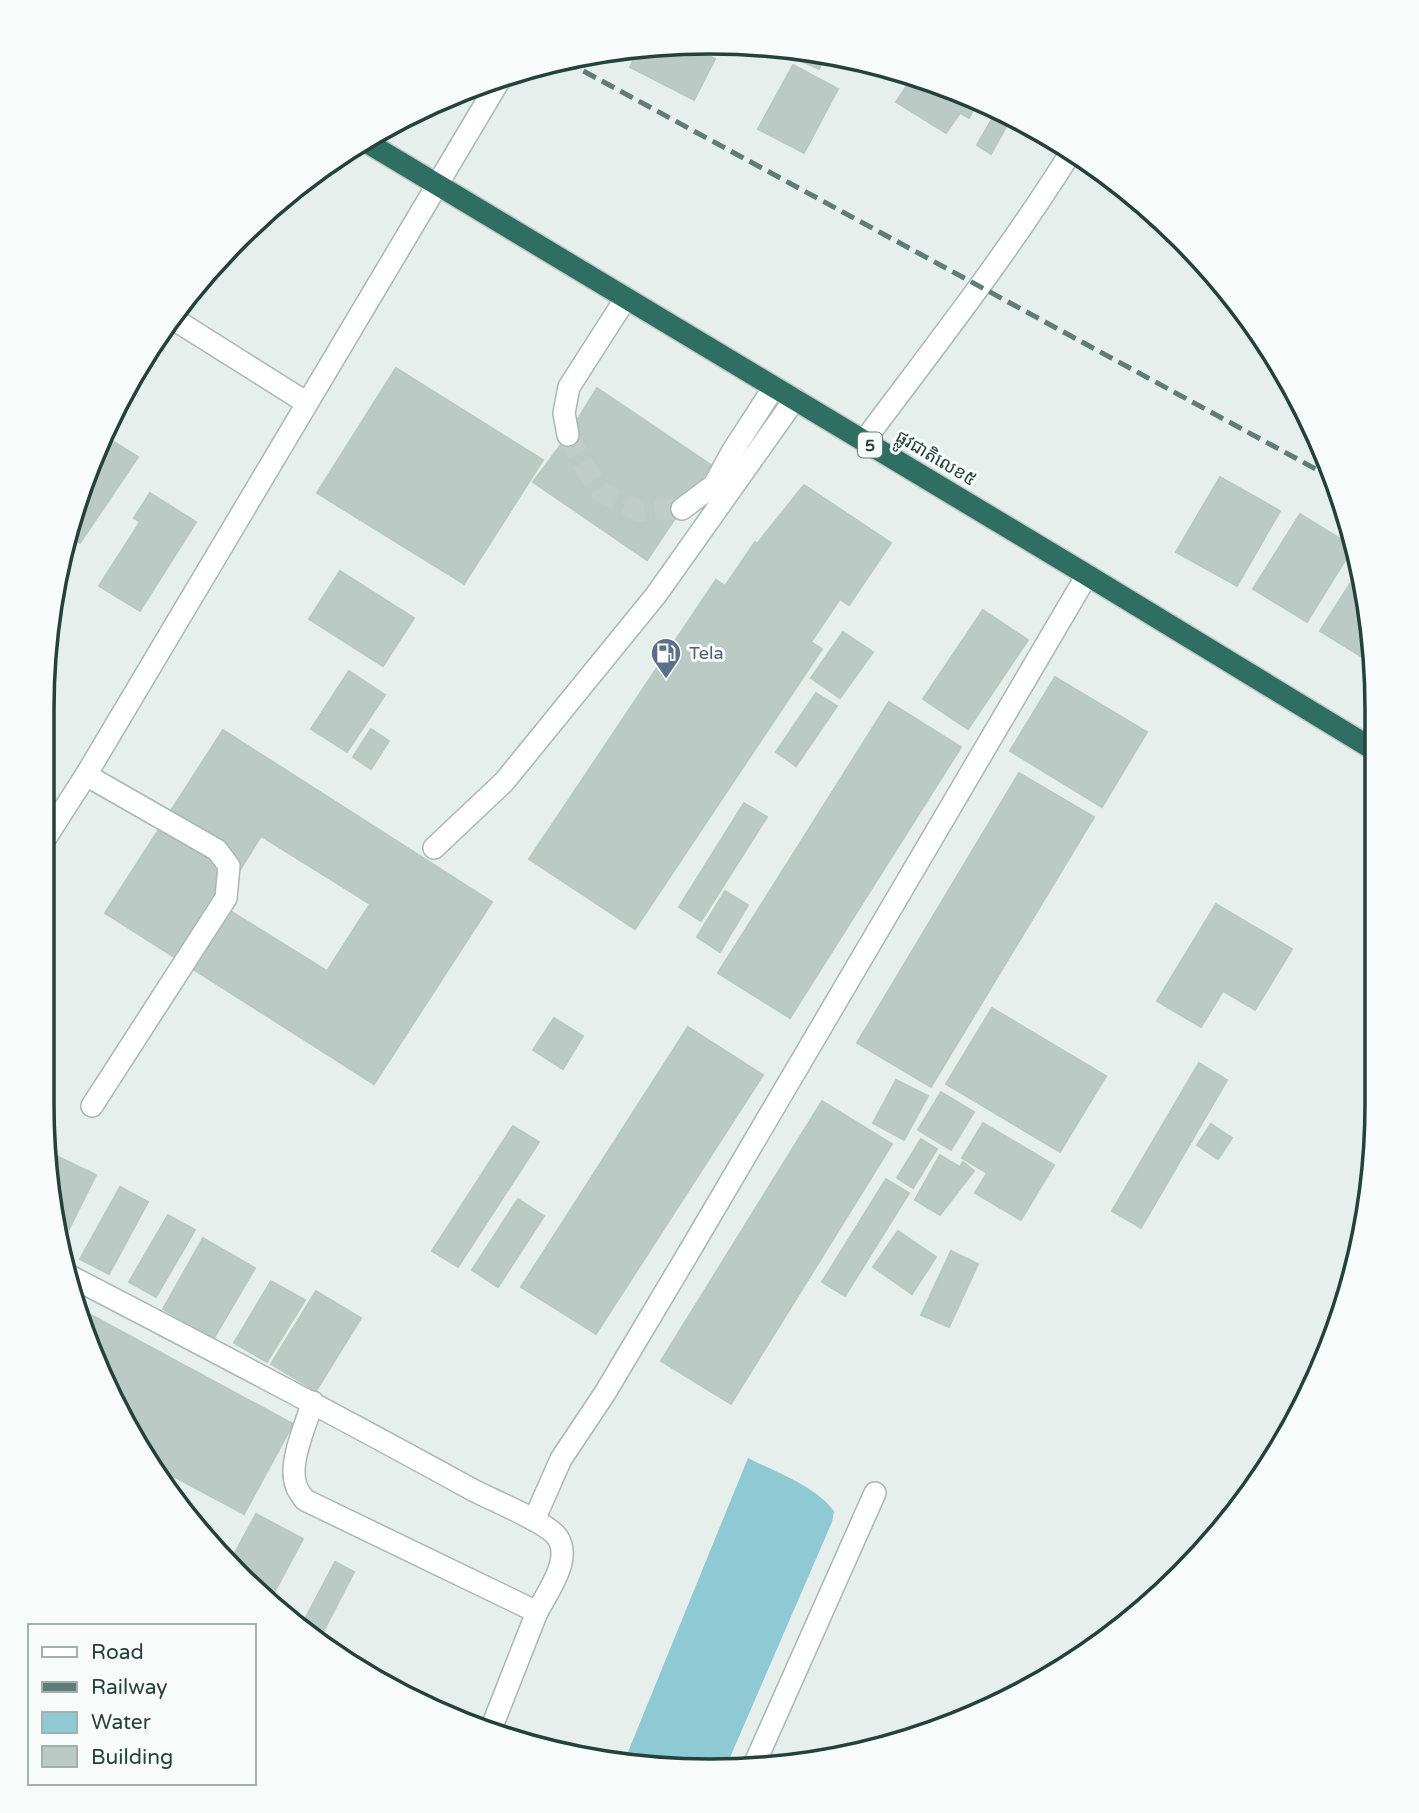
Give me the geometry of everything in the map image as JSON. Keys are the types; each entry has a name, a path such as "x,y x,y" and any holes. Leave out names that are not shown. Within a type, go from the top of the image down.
{"highway":[{"name":"ផ្លូវជាតិលេខ៥","path":"374,147 1365,744"}],"street":[{"path":"54,825 493,91"},
{"path":"864,441 981,286 1037,208 1067,160"},
{"path":"568,435 564,413 569,387 626,298"},
{"path":"181,324 307,403"},
{"path":"681,509 714,485 774,387"},
{"path":"435,848 504,782 648,605 795,399"},
{"path":"534,1520 561,1459 605,1393 1087,575"},
{"path":"86,775 217,850 229,866 226,898 92,1107"},
{"path":"79,1281 534,1520 558,1538 562,1553 560,1566 537,1612 494,1722"},
{"path":"313,1402 293,1470 296,1486 305,1500 537,1612"},
{"path":"758,1756 874,1493"}],"water":[{"path":"748,1458 816,1494 834,1511 832,1522 730,1758 667,1757 628,1752"}],"building":[{"path":"705,54 715,59 694,100 630,67 634,59"},
{"path":"801,61 821,64 819,69"},
{"path":"793,65 838,89 804,153 758,129"},
{"path":"907,85 973,110 969,118 960,113 946,133 896,102"},
{"path":"992,119 1006,127 991,154 977,145"},
{"path":"396,368 543,460 464,584 317,493"},
{"path":"597,388 711,465 647,560 533,482 568,435"},
{"path":"112,441 138,457 80,543 77,541 89,499"},
{"path":"1220,477 1280,511 1237,586 1176,552"},
{"path":"804,485 891,543 849,605 840,599 811,642 822,649 635,929 529,859 716,580 725,586 755,542 757,544"},
{"path":"150,493 196,522 140,611 99,586 140,522 134,518"},
{"path":"1300,514 1342,540 1346,558 1307,622 1253,589"},
{"path":"340,571 414,618 383,666 309,619"},
{"path":"1352,581 1362,657 1320,631"},
{"path":"983,610 1028,640 968,729 923,699"},
{"path":"843,632 873,652 840,698 811,678"},
{"path":"349,671 385,695 347,752 311,729"},
{"path":"1055,677 1147,732 1102,807 1010,751"},
{"path":"816,693 837,706 796,766 776,752"},
{"path":"889,702 961,747 790,1018 718,973"},
{"path":"371,729 389,741 371,769 353,757"},
{"path":"223,730 492,902 374,1084 105,913","holes":["261,836 370,904 327,971 219,904"]},
{"path":"1019,773 1094,817 931,1087 857,1043"},
{"path":"744,803 767,817 701,921 679,907"},
{"path":"725,891 748,905 720,952 697,937"},
{"path":"1216,904 1292,949 1255,1010 1223,991 1201,1027 1157,1001"},
{"path":"992,1008 1106,1076 1060,1152 946,1084"},
{"path":"554,1018 583,1036 563,1069 533,1050"},
{"path":"688,1027 763,1075 596,1334 521,1287"},
{"path":"1199,1063 1227,1080 1141,1228 1112,1211"},
{"path":"896,1080 928,1096 904,1140 873,1123"},
{"path":"941,1092 974,1112 951,1150 918,1130"},
{"path":"822,1101 892,1144 731,1404 661,1361"},
{"path":"983,1123 1054,1165 1021,1220 975,1193 987,1173 962,1158"},
{"path":"1211,1124 1232,1138 1218,1159 1197,1145"},
{"path":"513,1126 539,1142 458,1267 432,1251"},
{"path":"921,1139 937,1149 913,1188 897,1178"},
{"path":"940,1155 960,1167 963,1162 974,1171 940,1215 915,1200"},
{"path":"57,1156 96,1175 67,1232"},
{"path":"886,1179 909,1193 845,1296 822,1282"},
{"path":"120,1187 148,1202 109,1274 80,1259"},
{"path":"518,1199 544,1216 498,1287 472,1270"},
{"path":"168,1215 195,1230 156,1297 129,1282"},
{"path":"898,1231 936,1257 912,1294 873,1267"},
{"path":"203,1238 255,1268 214,1338 163,1309"},
{"path":"951,1251 978,1264 949,1327 921,1315"},
{"path":"271,1281 305,1300 267,1362 234,1343"},
{"path":"316,1291 361,1318 316,1391 271,1364"},
{"path":"89,1314 293,1424 244,1514 170,1474 122,1393"},
{"path":"256,1514 303,1539 274,1593 234,1554"},
{"path":"335,1562 354,1572 323,1632 305,1619"}],"tunnel":[{"path":"568,435 601,492 639,511 682,509"}],"railway":[{"path":"578,68 1320,471"}],"place":[{"name":"Tela","path":"666,680"}]}
